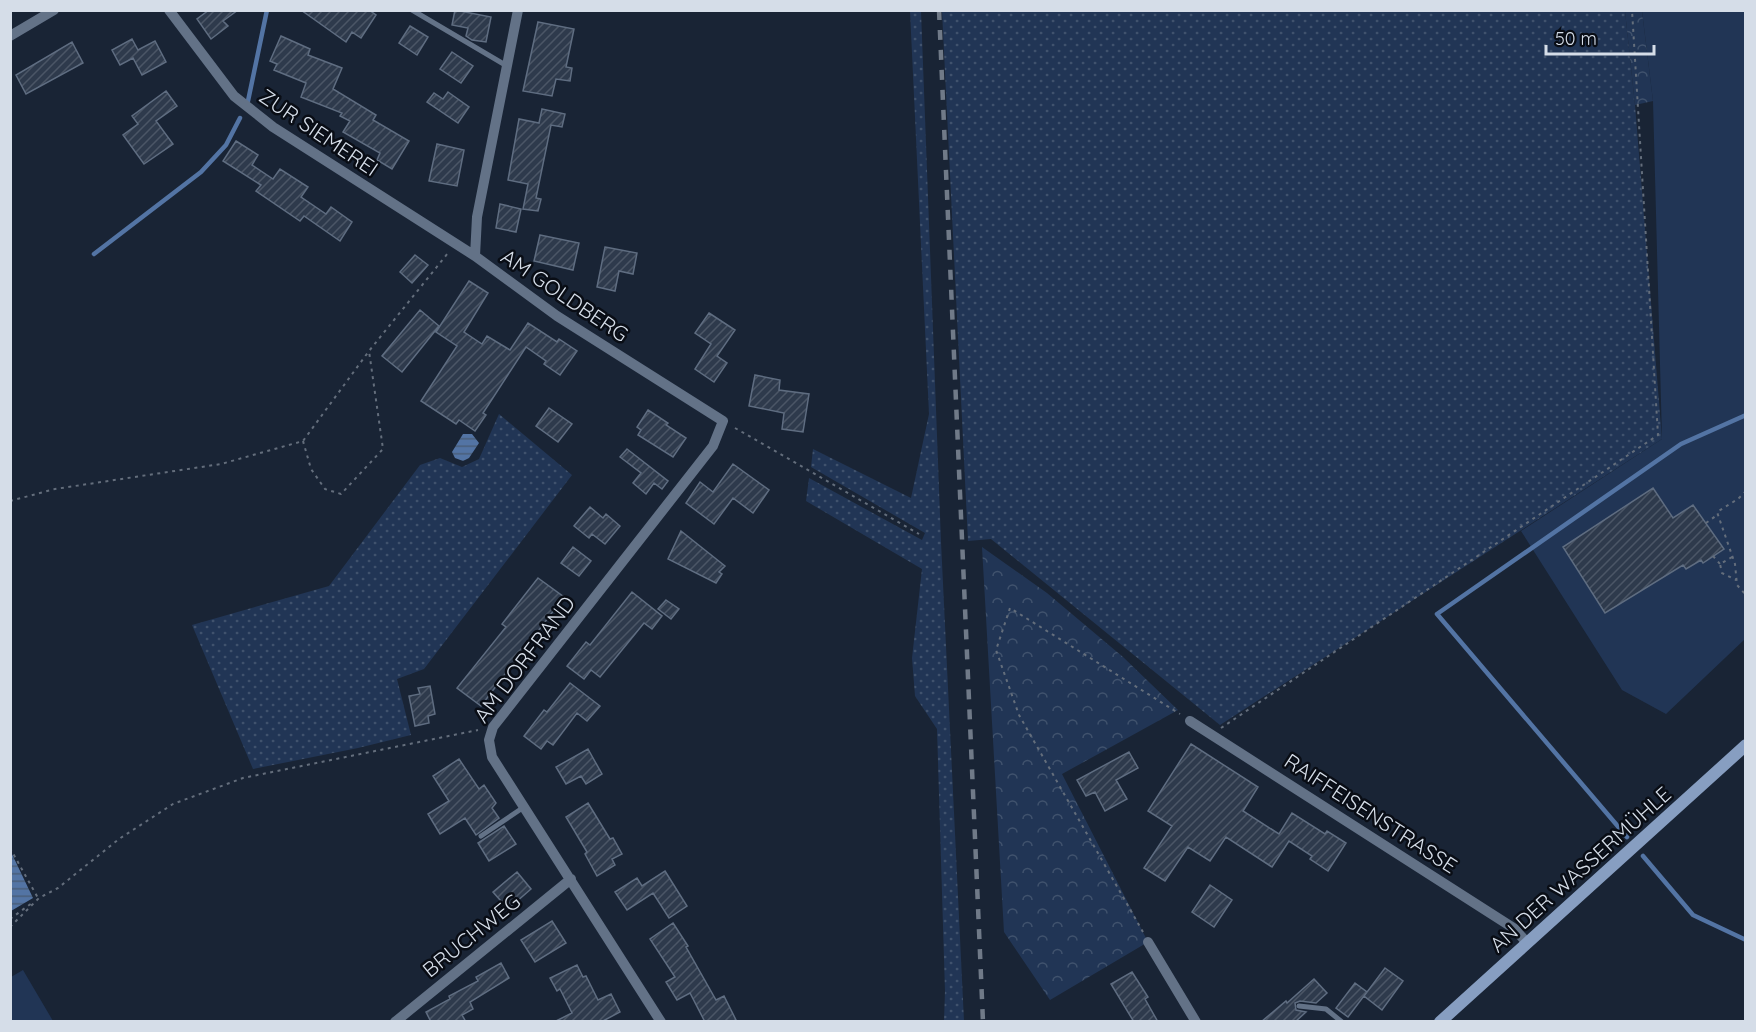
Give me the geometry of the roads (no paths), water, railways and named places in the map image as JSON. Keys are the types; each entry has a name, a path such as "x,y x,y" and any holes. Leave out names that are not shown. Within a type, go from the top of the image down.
{"street":[{"path":"10,36 54,10"},
{"name":"ZUR SIEMEREI","path":"169,10 234,96 249,110 273,128 455,245 476,256"},
{"name":"AM GOLDBERG","path":"518,10 477,217 476,256 557,316 723,421"},
{"name":"AM DORFRAND","path":"661,1022 492,757 489,740 493,727 713,446 723,421"},
{"name":"RAIFFEISENSTRASSE","path":"1190,721 1515,929 1527,943"},
{"name":"AN DER WASSERMÜHLE","path":"1440,1022 1746,745"},
{"name":"BRUCHWEG","path":"395,1022 571,879"},
{"path":"1149,942 1196,1022"}],"lane":[{"path":"412,10 507,66"},
{"path":"481,836 524,807"},
{"path":"1299,1006 1326,1009 1342,1022"}],"waterway":[{"path":"248,101 267,10"},
{"path":"94,254 201,172 226,145 240,118"},
{"path":"1627,837 1437,614 1681,444 1746,415"},
{"path":"1643,856 1693,915 1746,940"}],"railway":[{"path":"939,10 983,1022"}]}
